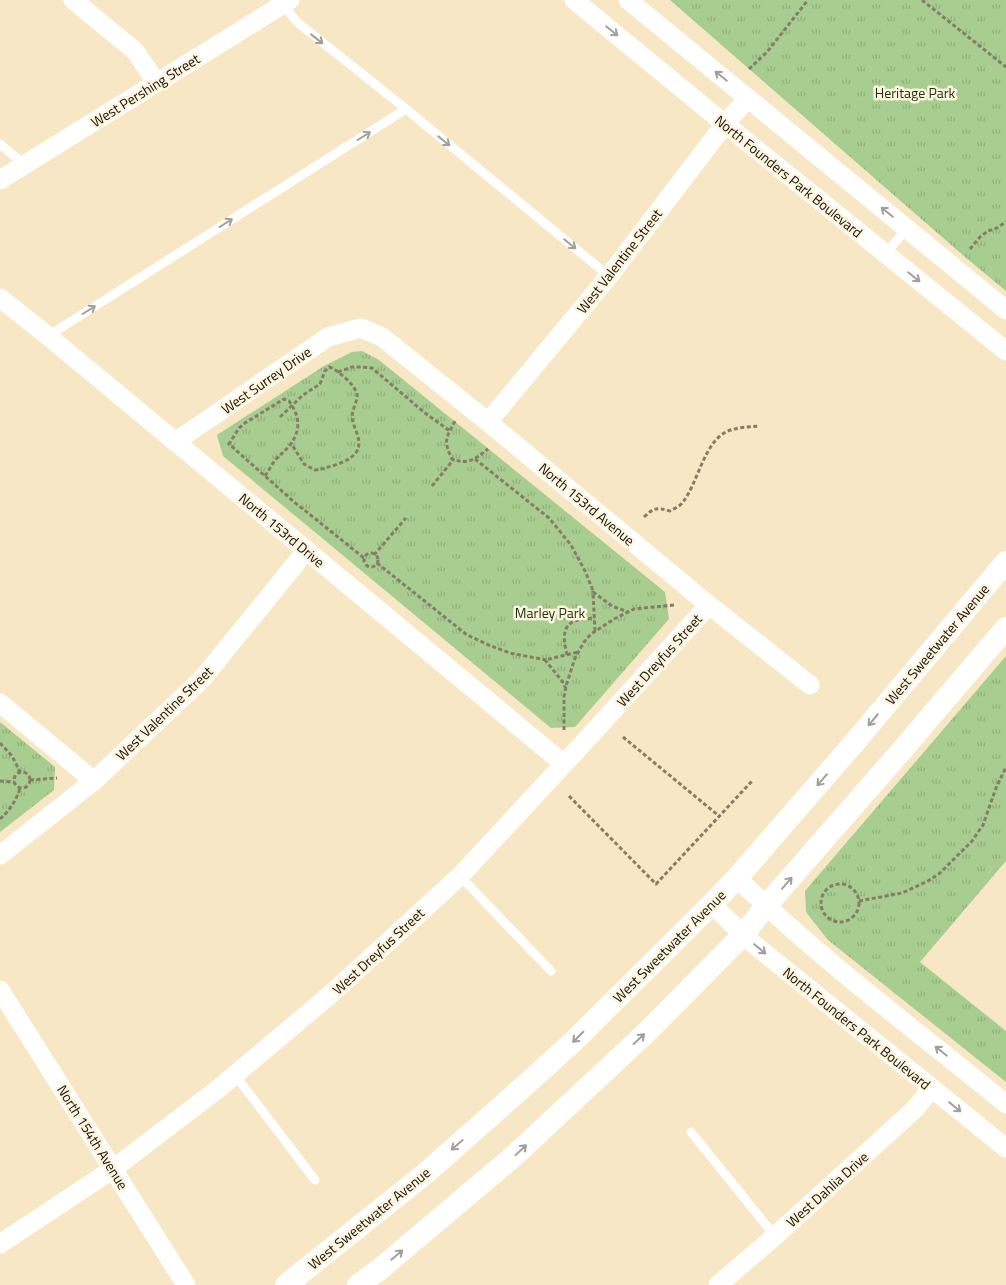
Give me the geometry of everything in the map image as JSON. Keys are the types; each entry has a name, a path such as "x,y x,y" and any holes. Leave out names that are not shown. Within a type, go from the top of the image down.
{"street":[{"path":"73,0 135,51 156,82"},
{"name":"North Founders Park Boulevard","path":"574,0 1006,351"},
{"path":"628,0 1006,310"},
{"name":"West Pershing Street","path":"0,180 287,2"},
{"name":"West Valentine Street","path":"488,422 609,276 748,98"},
{"name":"North 153rd Drive","path":"0,298 564,764"},
{"name":"North 153rd Avenue","path":"361,328 382,337 709,605 810,685"},
{"name":"West Surrey Drive","path":"175,442 328,337 361,328"},
{"name":"West Valentine Street","path":"0,855 94,781 202,679 306,551"},
{"name":"West Sweetwater Avenue","path":"286,1285 426,1173 573,1042 738,878 1006,562"},
{"name":"West Dreyfus Street","path":"0,1244 113,1169 218,1089 331,994 460,876 709,605"},
{"path":"358,1285 386,1264 514,1156 647,1032 743,935 1006,628"},
{"path":"0,703 94,781"},
{"path":"738,878 766,906 823,956 1006,1104"},
{"name":"North Founders Park Boulevard","path":"712,904 743,935 1006,1148"},
{"name":"North 154th Avenue","path":"0,990 186,1285"},
{"name":"West Dahlia Drive","path":"718,1285 915,1109 932,1088"}],"lane":[{"path":"287,2 297,22 609,276"},
{"path":"48,336 406,109"},
{"path":"0,144 26,165"},
{"path":"885,254 907,229"},
{"path":"460,876 551,971"},
{"path":"235,1075 315,1180"},
{"path":"691,1132 775,1236"}],"path":[{"path":"750,69 767,52 808,0"},
{"path":"922,0 1006,67"},
{"path":"970,249 980,237 1006,222"},
{"path":"338,372 352,367 372,368 450,431"},
{"path":"280,417 302,395 320,384 325,371 329,368 338,372 355,389 357,395 352,416 359,444 357,451 347,461 315,470 304,464 291,443"},
{"path":"265,476 291,443 299,424 292,405 284,399 245,423 239,428 229,444 293,501 364,558 366,566 373,567 377,563"},
{"path":"456,419 446,437 447,448 452,459 460,462 475,459 490,447"},
{"path":"644,517 652,510 662,508 670,511 681,504 690,491 706,455 716,439 727,431 759,426"},
{"path":"432,486 454,459"},
{"path":"475,459 548,518 571,545 594,593 595,632"},
{"path":"374,555 406,518"},
{"path":"364,558 369,554 374,555"},
{"path":"374,555 377,558 377,563 468,635 491,646 510,653 546,660 579,652"},
{"path":"594,593 612,606 629,612"},
{"path":"564,730 564,697 575,658 584,642 614,619 629,612 674,605"},
{"path":"567,655 563,637 567,627 576,620 594,618"},
{"path":"546,660 566,689"},
{"path":"623,737 719,816"},
{"path":"0,743 12,756 20,772"},
{"path":"859,901 902,893 940,873 972,841 983,825 996,788 1006,768"},
{"path":"20,772 28,774 30,780 28,786 20,788"},
{"path":"14,782 16,775 20,772"},
{"path":"30,780 58,778"},
{"path":"570,796 656,884 752,780"},
{"path":"0,781 14,782 20,788"},
{"path":"0,819 16,800 20,788"},
{"path":"835,884 848,885 853,888 859,901 860,906 857,912 848,921 841,923 829,919 824,915 821,908 822,896 825,891 835,884"}],"green space":[{"name":"Heritage Park","path":"670,0 1006,0 1006,291 965,257"},
{"name":"Marley Park","path":"362,351 379,360 665,592 669,619 575,727 551,728 223,456 217,435 324,366 352,352"},
{"path":"1006,656 1006,861 920,962 1006,1031 1006,1082 828,940 806,912 805,891"},
{"path":"0,722 55,767 54,790 0,832"}]}
